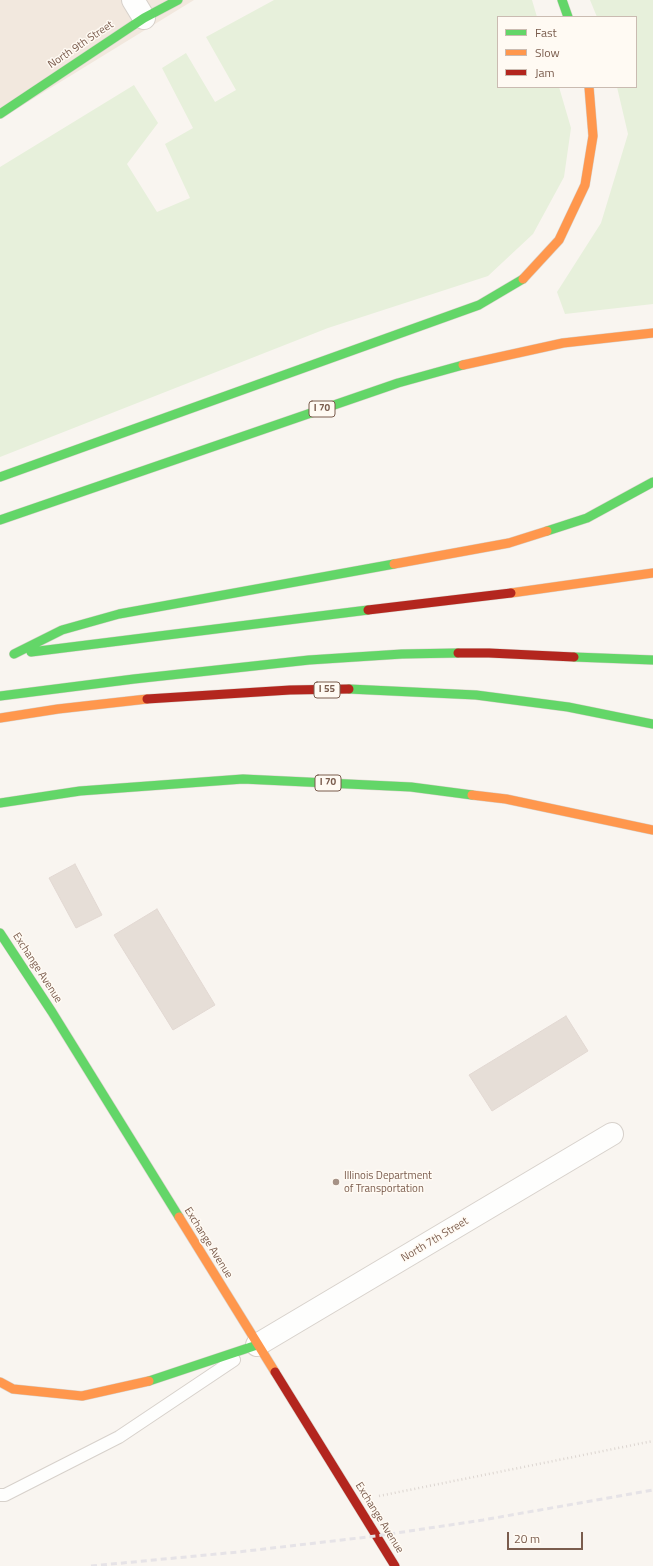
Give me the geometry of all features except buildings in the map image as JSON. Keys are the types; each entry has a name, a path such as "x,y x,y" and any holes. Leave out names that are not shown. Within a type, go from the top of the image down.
{"main road":[{"name":"North 9th Street","path":"0,114 138,9 178,0"},
{"path":"562,0 568,16"},
{"path":"0,477 479,305 524,279 559,240 585,185 593,136 589,88"},
{"name":"I 70","path":"0,520 398,383 476,362 563,343 653,333"},
{"path":"653,482 587,518 510,543 119,614 62,630 11,655 653,574"},
{"path":"0,696 134,679 309,660 402,654 489,653 653,660"},
{"name":"I 55","path":"0,718 58,709 151,699 274,691 336,689 476,695 568,707 653,724"},
{"name":"I 70","path":"0,803 80,791 243,779 411,787 506,799 653,830"},
{"name":"Exchange Avenue","path":"0,933 52,1012 395,1566"},
{"path":"0,1382 13,1389 82,1396 152,1380 257,1345"}],"street":[{"name":"North 7th Street","path":"257,1345 612,1134"}],"lane":[{"path":"0,1495 5,1495 119,1437 257,1345"}],"path":[{"path":"355,1501 653,1441"}],"shaded area":[{"path":"0,0 194,0 0,119"}],"green space":[{"path":"274,0 532,0 537,16 497,16 497,88 559,88 571,128 564,177 533,234 488,276 328,328 0,457 0,167 134,85 158,123 127,164 157,212 190,198 165,144 193,128 162,68 186,53 215,102 236,90 206,37"},
{"path":"590,0 653,0 653,304 565,314 557,292 601,223 628,134 617,88 637,88 637,16 597,16"}],"railway":[{"path":"91,1566 238,1552 376,1536 483,1520 653,1490"}],"traffic: fast":[{"path":"0,114 144,18 178,0"},
{"path":"562,0 568,16"},
{"path":"0,477 479,305 523,279"},
{"path":"0,520 398,383 463,365"},
{"path":"547,531 587,518 653,482"},
{"path":"14,654 62,630 119,614 394,564"},
{"path":"31,652 368,610"},
{"path":"0,696 134,679 309,660 402,654 458,653"},
{"path":"574,657 653,660"},
{"path":"349,689 476,695 568,707 653,724"},
{"path":"0,803 80,791 243,779 411,787 472,795"},
{"path":"0,933 52,1012 179,1217"},
{"path":"149,1381 257,1345"}],"traffic: slow":[{"path":"523,279 559,240 585,185 593,136 589,88"},
{"path":"463,365 563,343 653,333"},
{"path":"394,564 509,543 547,531"},
{"path":"511,593 653,573"},
{"path":"0,718 58,709 147,699"},
{"path":"472,795 506,799 653,830"},
{"path":"179,1217 275,1372"},
{"path":"0,1382 13,1389 82,1396 149,1381"}],"traffic: jam":[{"path":"368,610 511,593"},
{"path":"458,653 574,657"},
{"path":"147,699 290,690 349,689"},
{"path":"275,1372 395,1566"}],"place":[{"name":"Illinois Department of Transportation","path":"336,1182"}]}
